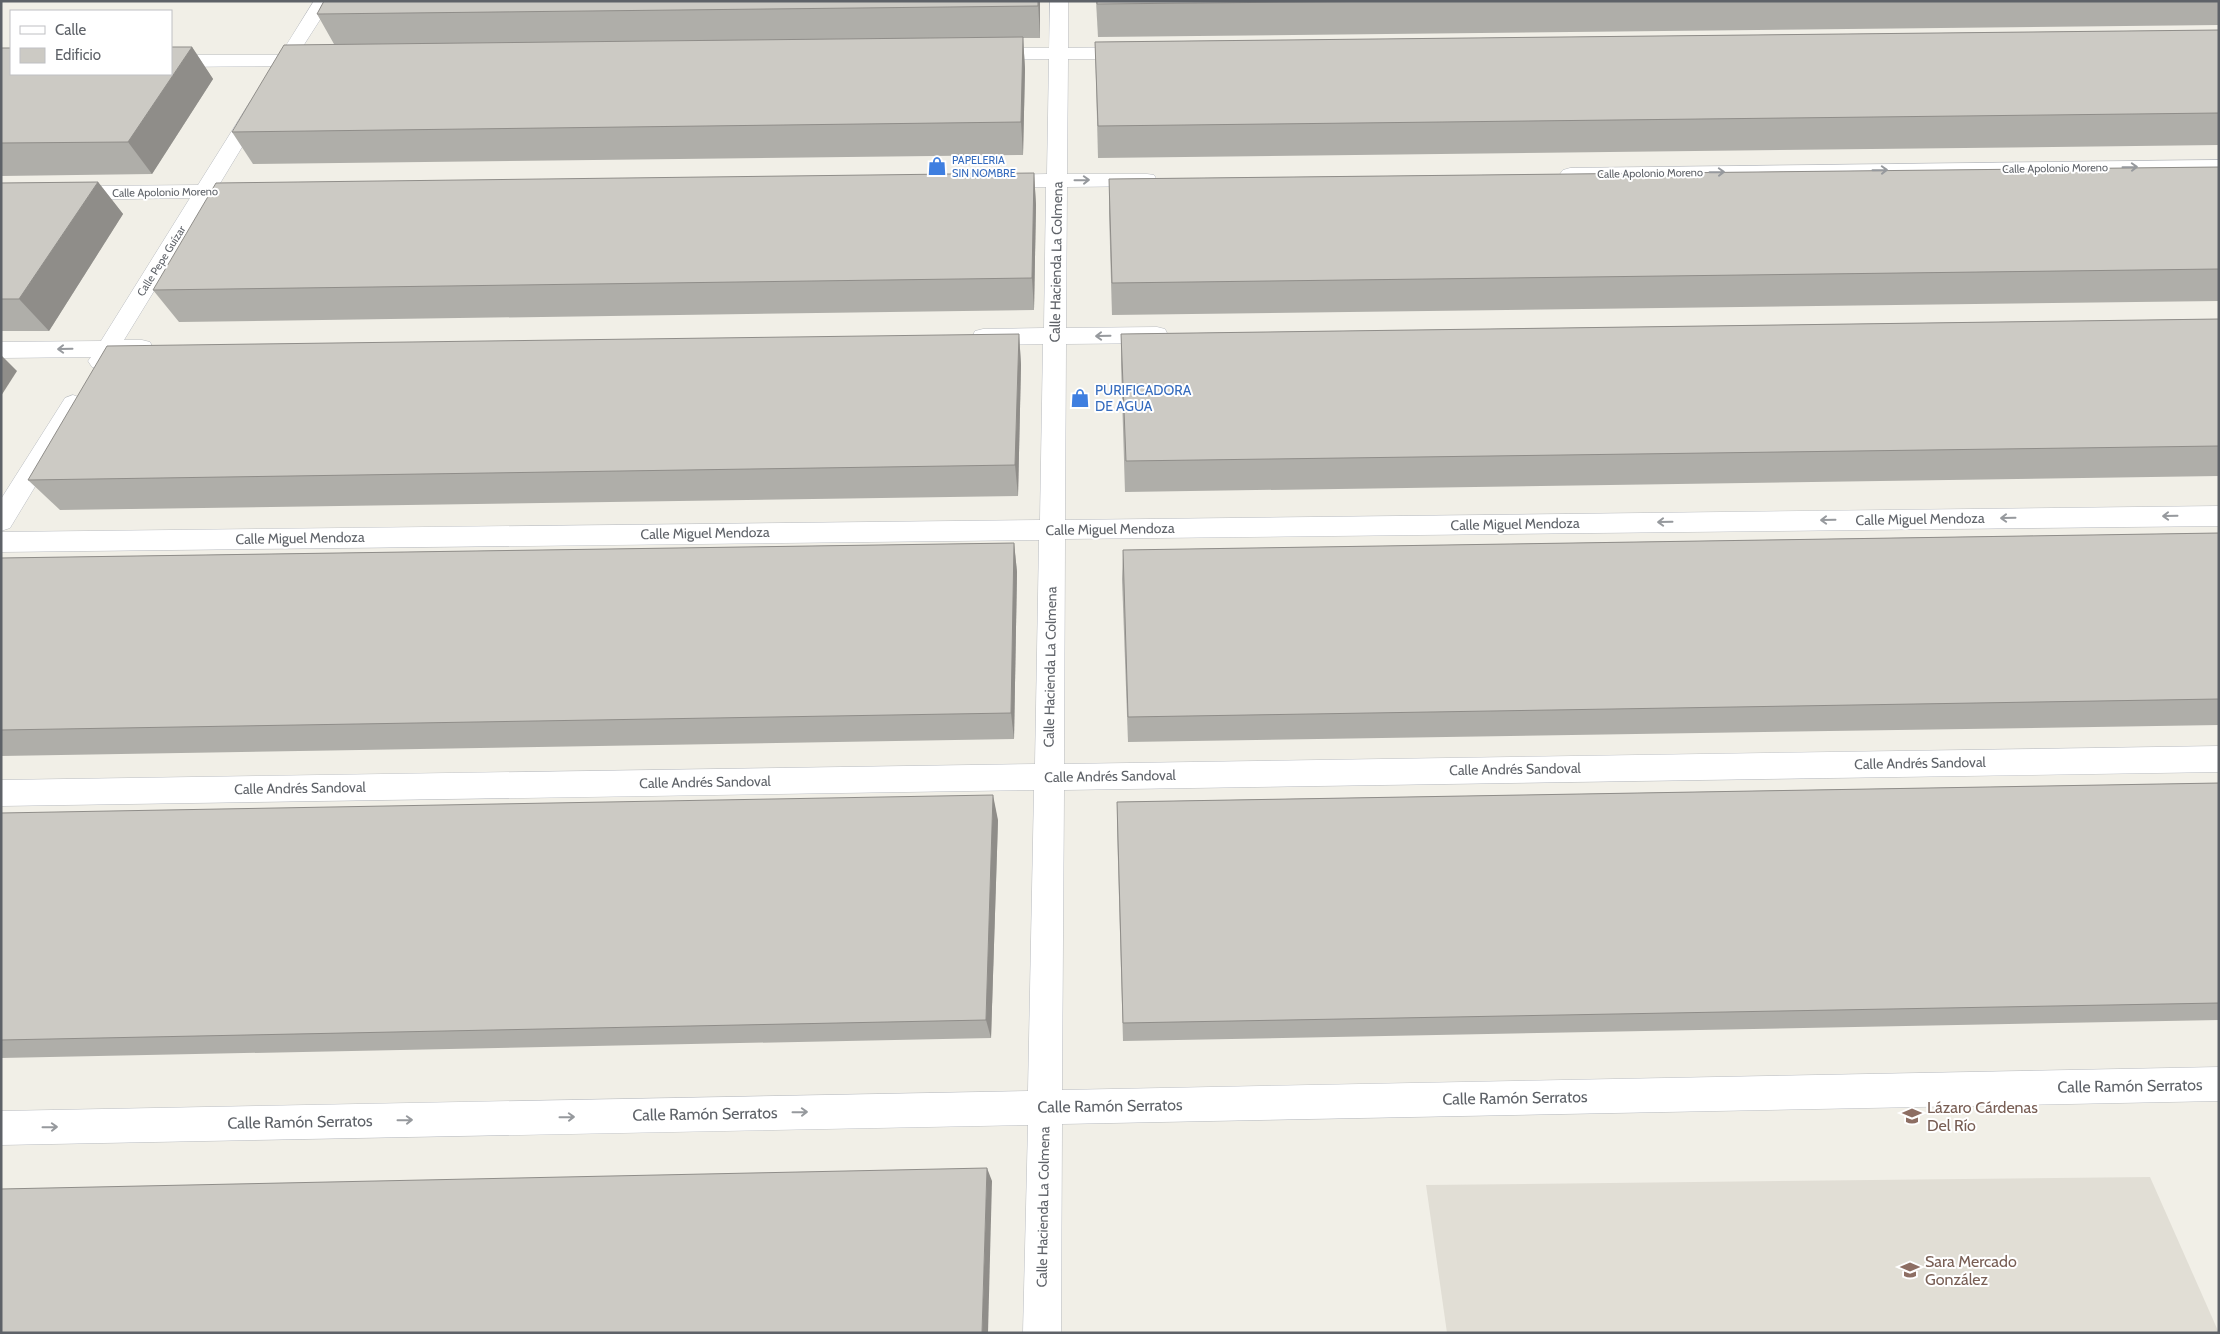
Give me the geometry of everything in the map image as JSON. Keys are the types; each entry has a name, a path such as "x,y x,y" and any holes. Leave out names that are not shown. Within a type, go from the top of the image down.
{"street":[{"name":"Calle Pepe Guízar","path":"1,521 323,1"},
{"name":"Calle Hacienda La Colmena","path":"1042,1333 1060,1"},
{"path":"969,54 1148,53"},
{"path":"172,61 335,60"},
{"name":"Calle Apolonio Moreno","path":"1553,174 2219,166"},
{"path":"977,182 1166,179"},
{"name":"Calle Apolonio Moreno","path":"1,194 264,191"},
{"path":"965,338 1174,335"},
{"path":"1,350 168,348"},
{"name":"Calle Miguel Mendoza","path":"1,542 2219,516"},
{"name":"Calle Andrés Sandoval","path":"1,793 2219,759"},
{"name":"Calle Ramón Serratos","path":"1,1128 2219,1084"}],"shaded area":[{"path":"2150,1177 2219,1333 1447,1333 1426,1185"}],"building":[{"path":"324,1 1038,1 1038,6 317,14"},
{"path":"1097,1 1402,1 1097,4"},
{"path":"2219,30 2219,113 1098,126 1095,42"},
{"path":"1023,37 1021,122 232,132 284,45"},
{"path":"172,47 192,47 128,142 1,143 1,48 10,48 10,75 172,75"},
{"path":"2219,167 2219,269 1112,283 1109,179"},
{"path":"1034,173 1032,278 153,290 216,183"},
{"path":"98,182 19,299 1,299 1,183"},
{"path":"2219,319 2219,446 1126,461 1121,334"},
{"path":"1019,334 1015,465 28,480 107,346"},
{"path":"2219,533 2219,699 1128,717 1123,550"},
{"path":"1014,543 1011,713 1,730 1,558"},
{"path":"2219,783 2219,1003 1123,1023 1117,802"},
{"path":"993,795 986,1020 1,1040 1,813"},
{"path":"987,1168 982,1333 1,1333 1,1189"}],"place":[{"name":"PAPELERIA SIN NOMBRE","path":"937,166"},
{"name":"PURIFICADORA DE AGUA","path":"1080,398"},
{"name":"Lázaro Cárdenas Del Río","path":"1912,1116"},
{"name":"Sara Mercado González","path":"1910,1270"}]}
